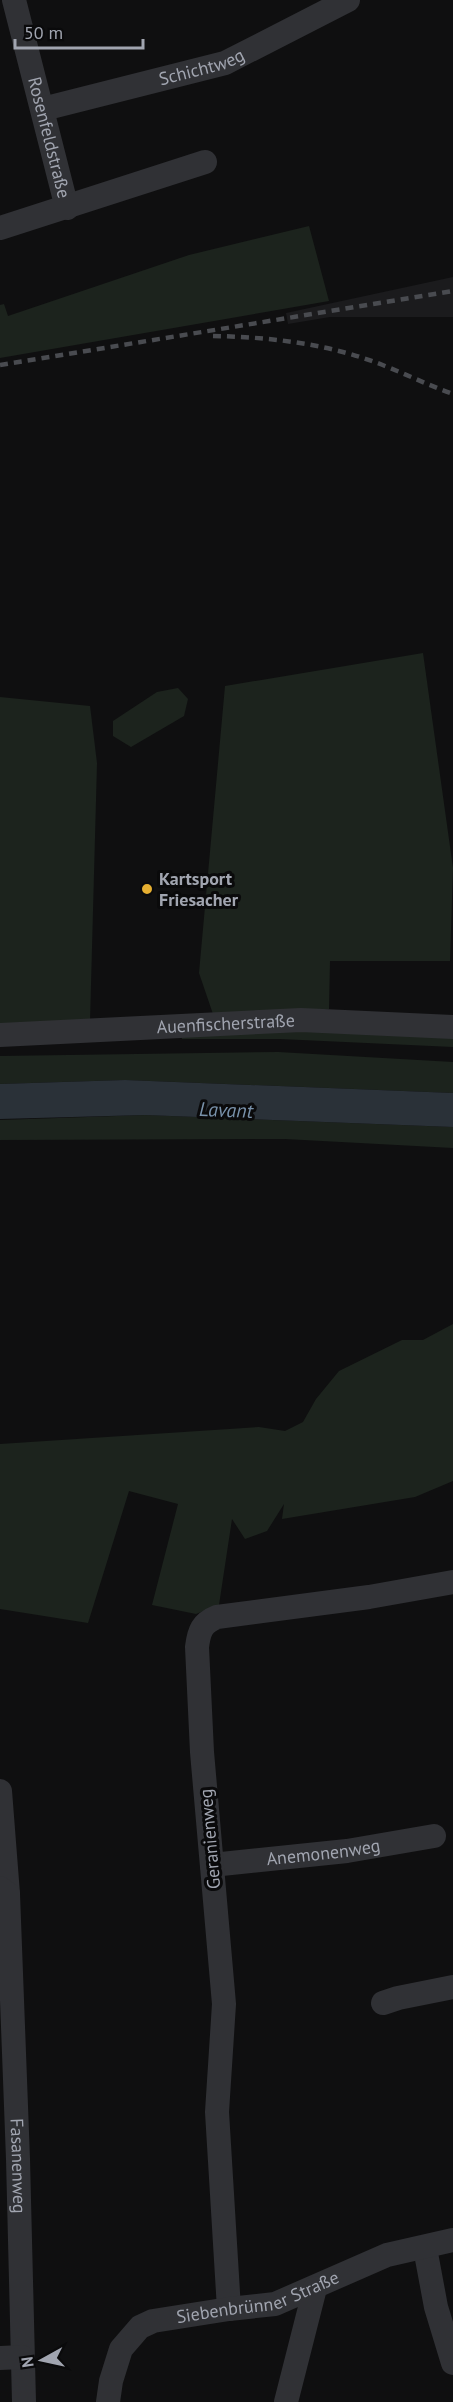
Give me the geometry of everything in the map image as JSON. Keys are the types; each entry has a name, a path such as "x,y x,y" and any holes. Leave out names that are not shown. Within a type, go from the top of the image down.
{"street":[{"name":"Rosenfeldstraße","path":"14,0 67,208"},
{"name":"Schichtweg","path":"43,109 225,63 348,0"},
{"name":"Rosenfeldstraße","path":"0,228 205,162"},
{"name":"Auenfischerstraße","path":"0,1035 301,1020 453,1027"},
{"name":"Geranienweg","path":"229,2309 217,2112 224,2004 202,1752 197,1647 199,1632 205,1622 217,1617 369,1597 453,1582"},
{"name":"Fasanenweg","path":"0,1791 4,1891 11,2357 24,2402"},
{"name":"Anemonenweg","path":"212,1864 347,1851 434,1836"},
{"path":"383,2003 453,1987"},
{"name":"Siebenbrünner Straße","path":"108,2402 111,2381 121,2349 140,2327 153,2321 275,2304 387,2255 453,2240"},
{"path":"425,2248 436,2307 453,2363"},
{"path":"286,2402 315,2288"}],"shaded area":[{"path":"309,226 329,301 0,358 0,305 4,304 8,316 189,255"},
{"path":"453,277 453,317 330,317 288,324 286,313"},
{"path":"423,653 453,868 450,961 330,961 329,1009 214,1017 199,973 225,686"},
{"path":"178,688 188,699 184,716 131,747 113,736 113,721 157,692"},
{"path":"0,697 90,706 97,763 90,1022 0,1025"},
{"path":"288,1029 453,1036 453,1047 280,1039 182,1039 182,1035"},
{"path":"278,1052 453,1062 453,1093 125,1080 0,1084 0,1056"},
{"path":"145,1115 453,1127 453,1148 285,1139 0,1140 0,1120"},
{"path":"453,1324 453,1481 415,1497 282,1519 284,1504 267,1531 245,1539 232,1519 219,1605 196,1614 152,1605 178,1504 129,1491 88,1623 0,1609 0,1444 259,1427 285,1431 303,1422 316,1399 339,1371 402,1340 423,1340"}],"water":[{"name":"Lavant","path":"125,1080 453,1093 453,1127 145,1115 0,1119 0,1084"}],"railway":[{"path":"0,365 453,291"},
{"path":"213,336 279,340 344,352 453,394"}],"place":[{"name":"Kartsport Friesacher","path":"147,889"}]}
